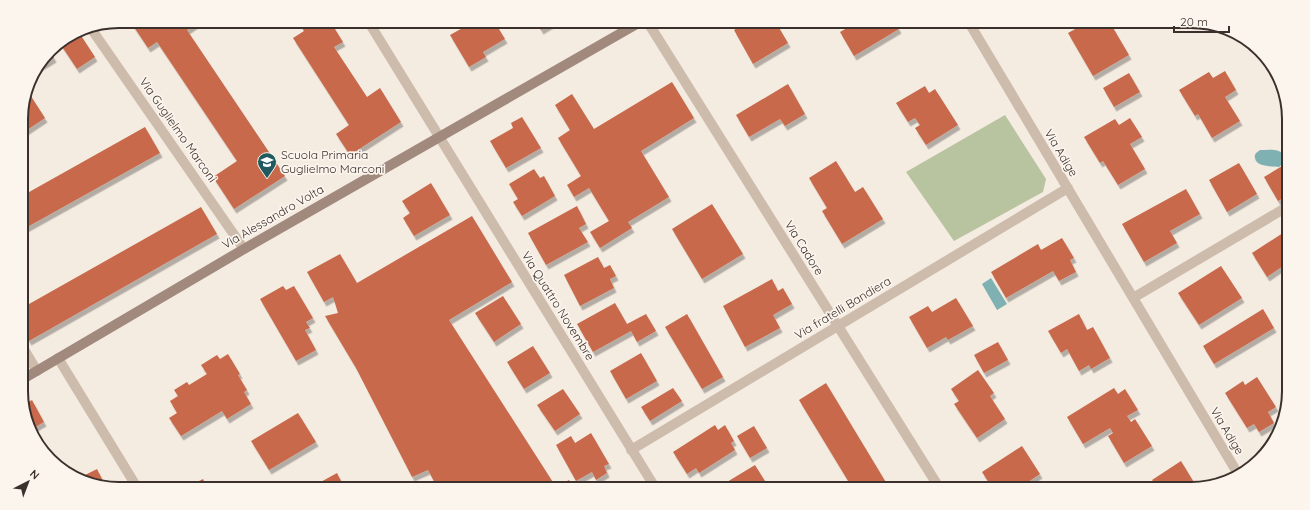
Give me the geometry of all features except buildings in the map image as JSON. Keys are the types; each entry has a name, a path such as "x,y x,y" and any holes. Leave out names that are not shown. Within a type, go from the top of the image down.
{"street":[{"name":"Via Quattro Novembre","path":"372,28 652,482"},
{"name":"Via Alessandro Volta","path":"28,376 244,249 630,28"},
{"name":"Via Cadore","path":"651,28 936,482"},
{"name":"Via Adige","path":"972,28 1236,471"},
{"name":"Via Guglielmo Marconi","path":"94,32 244,249"},
{"name":"Via fratelli Bandiera","path":"631,450 1068,188"},
{"path":"1133,298 1282,209"},
{"path":"28,356 37,371"},
{"path":"58,358 134,482"}],"green space":[{"path":"1005,115 1046,179 1043,192 954,241 906,172"}],"water":[{"path":"1260,150 1279,151 1282,153 1282,164 1279,167 1261,165 1256,161 1256,154"},
{"path":"991,278 1007,304 997,310 982,284"}],"place":[{"name":"Scuola Primaria Guglielmo Marconi","path":"267,179"}]}
